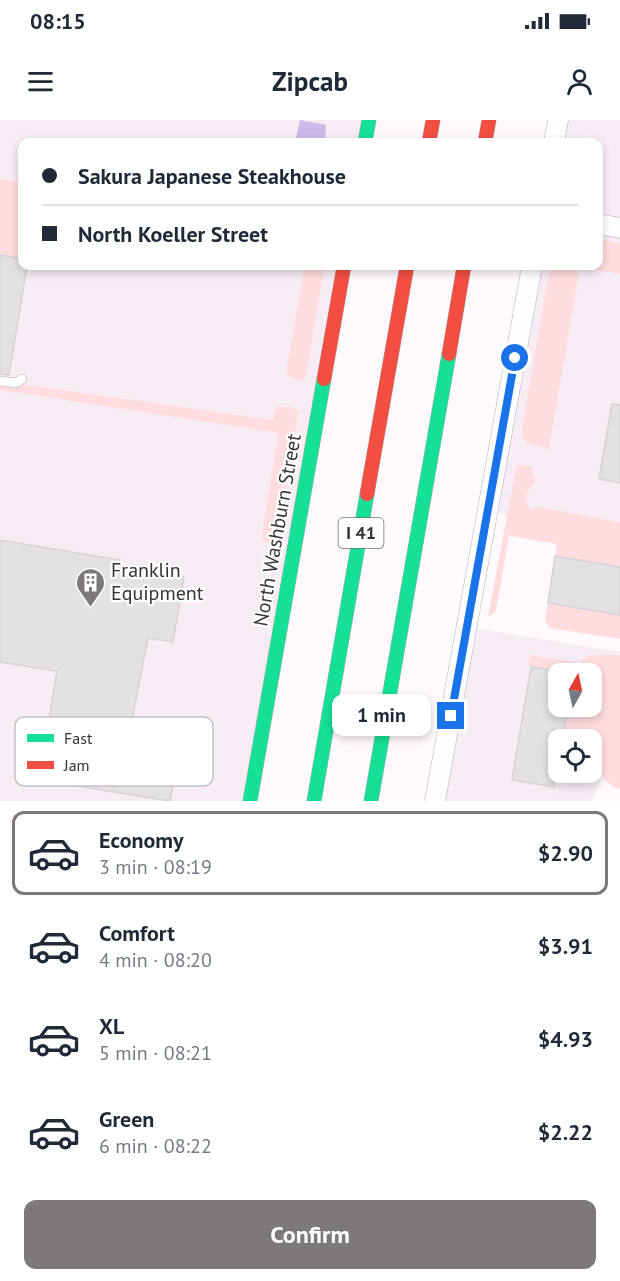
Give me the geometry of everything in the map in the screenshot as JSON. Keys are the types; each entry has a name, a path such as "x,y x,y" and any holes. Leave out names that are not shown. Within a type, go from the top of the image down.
{"main road":[{"path":"366,138 369,120"},
{"path":"430,138 433,120"},
{"path":"486,138 489,120"},
{"name":"North Washburn Street","path":"250,801 343,270"},
{"name":"I 41","path":"314,801 406,270"},
{"path":"371,801 463,270"}],"street":[{"path":"555,138 558,120"},
{"path":"603,225 620,228"},
{"path":"435,801 531,270"}],"lane":[{"path":"0,381 16,383 22,379"}],"shaded area":[{"path":"0,120 369,120 366,138 18,138 18,270 343,270 250,801 0,801"},
{"path":"300,120 326,125 325,138 296,138"},
{"path":"558,120 620,120 620,534 487,512 531,270 603,270 603,138 555,138"},
{"path":"0,179 18,181 18,258 0,255"},
{"path":"603,240 620,243 620,274 597,270 603,270"},
{"path":"304,270 324,270 306,378 298,381 290,378 286,371"},
{"path":"549,270 579,270 549,449 527,444 521,434"},
{"path":"0,381 273,420 276,407 291,407 299,411 277,541 266,543 261,540 278,433 0,390"},
{"path":"531,466 535,480 526,497 530,509 538,507 620,522 620,567 555,556 557,544 509,536 496,611 488,617 516,467"},
{"path":"548,603 620,615 620,639 549,628 545,620"},
{"path":"467,627 620,652 602,764 602,729 548,729 548,783 599,783 592,801 435,801"},
{"path":"530,655 580,663 548,663 548,669 528,666"},
{"path":"588,655 620,655 620,789 602,777 602,729 564,729 566,717 602,717 602,663 580,663"}],"building":[{"path":"0,255 18,258 18,270 26,270 9,375 0,374"},
{"path":"612,404 620,405 620,483 599,479"},
{"name":"Franklin Equipment","path":"0,540 120,560 119,566 184,577 173,642 148,638 133,717 49,717 57,671 0,662"},
{"path":"555,556 620,567 620,615 548,603"},
{"path":"531,667 548,670 548,717 566,717 564,729 548,729 548,783 554,783 554,787 512,780"},
{"name":"Franklin Equipment","path":"76,786 173,786 170,801"}],"traffic: fast":[{"path":"366,138 369,120"},
{"path":"371,801 449,354"},
{"path":"250,801 324,379"},
{"path":"314,801 367,494"}],"traffic: jam":[{"path":"430,138 433,120"},
{"path":"486,138 489,120"},
{"path":"324,379 343,270"},
{"path":"367,494 406,270"},
{"path":"449,354 463,270"}],"place":[{"name":"Franklin Equipment","path":"90,608"}],"route":[{"path":"451,716 515,358"}]}
